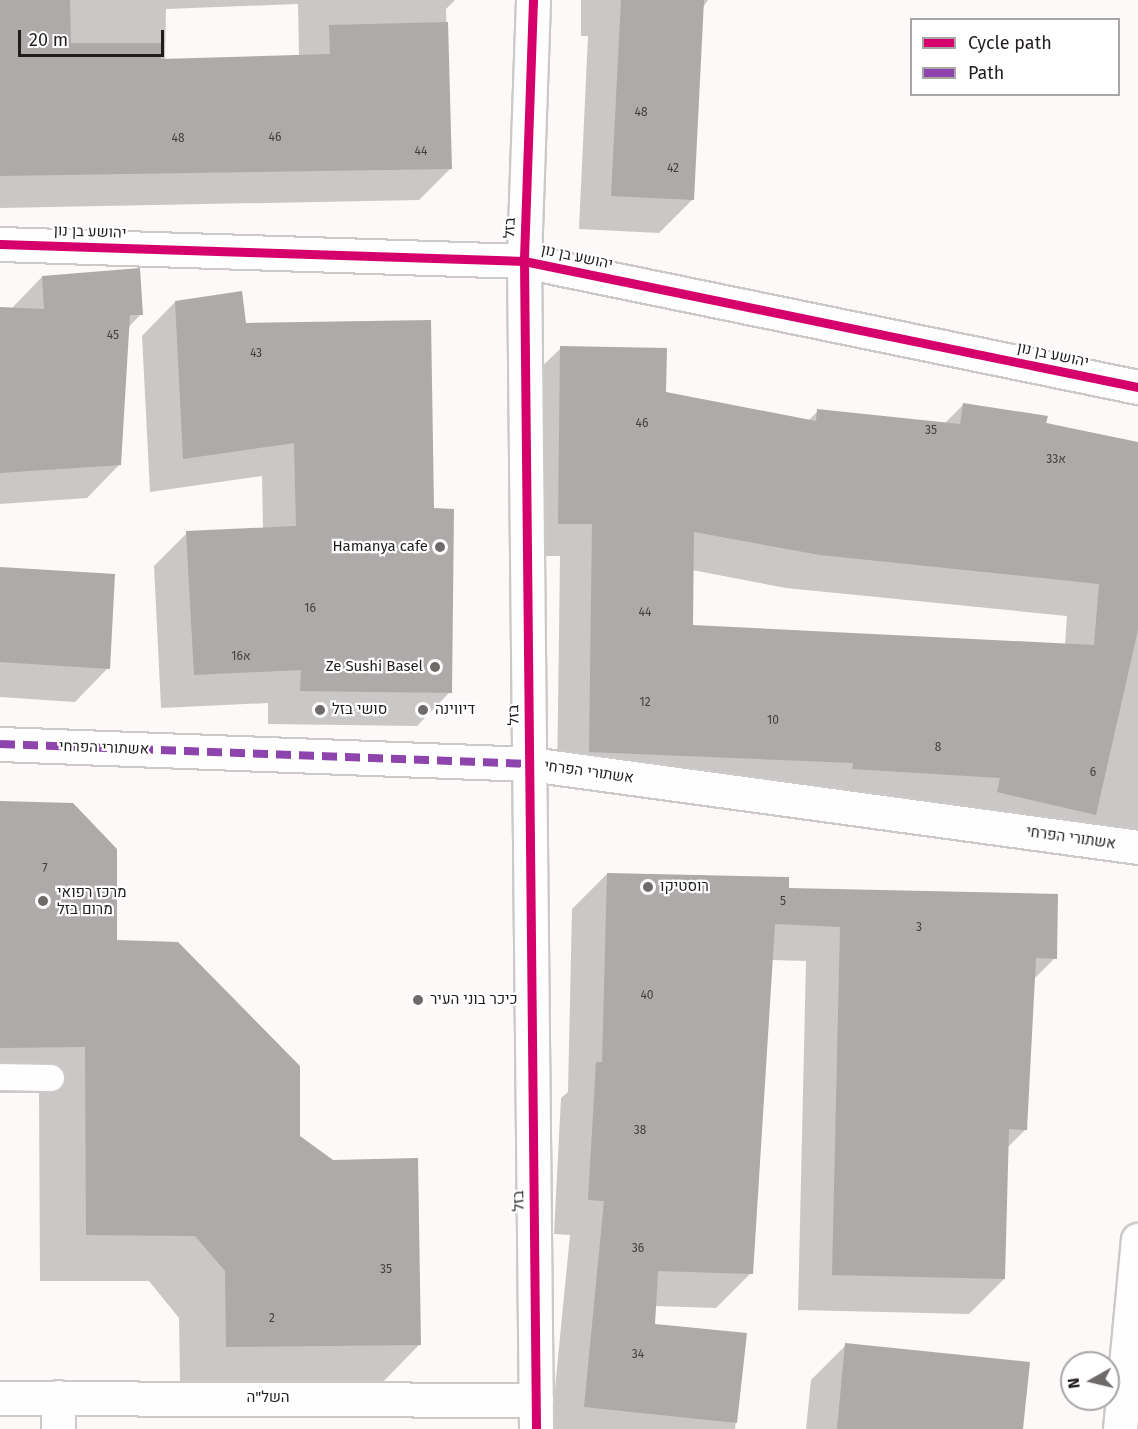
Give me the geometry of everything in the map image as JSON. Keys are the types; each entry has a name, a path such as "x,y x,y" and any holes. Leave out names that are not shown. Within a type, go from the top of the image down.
{"street":[{"name":"בזל","path":"533,0 524,261 536,1414"},
{"name":"יהושע בן נון","path":"0,244 524,261 1138,387"},
{"name":"אשתורי הפרחי","path":"0,744 530,764 1138,847"},
{"path":"1120,1429 1138,1240"},
{"name":"השל\"ה","path":"0,1398 58,1413 536,1414"}],"lane":[{"path":"0,1077 51,1078"}],"building":[{"path":"0,0 70,0 71,43 161,43 161,59 330,54 329,25 448,22 452,169 0,176"},
{"path":"621,0 704,0 694,200 611,196"},
{"path":"140,268 143,315 130,315 121,465 0,473 0,307 44,309 42,276"},
{"path":"242,291 246,323 431,320 434,508 454,509 452,693 300,691 301,670 194,675 186,531 296,526 294,443 183,459 175,301"},
{"path":"560,346 667,348 666,392 816,421 817,409 960,424 963,403 1048,416 1046,423 1138,442 1138,630 1096,815 997,792 1000,778 852,769 853,763 589,752 592,524 558,524","holes":["694,532 820,555 1099,584 1094,645 693,625"]},
{"path":"0,567 115,574 110,669 0,662"},
{"path":"0,801 73,803 117,849 117,940 178,942 300,1066 300,1136 333,1160 418,1158 421,1345 226,1347 225,1271 195,1236 86,1235 85,1047 0,1048"},
{"path":"607,873 789,877 789,888 1058,894 1057,959 1036,958 1027,1130 1009,1129 1005,1279 832,1275 840,927 775,924 753,1274 658,1271 655,1324 747,1333 737,1423 584,1407 604,1201 588,1200 596,1062 602,1062"},
{"path":"845,1343 1030,1362 1023,1429 837,1429"}],"marked path":[{"path":"0,744 530,764"}],"cycle path":[{"path":"533,0 524,261 536,1429"},
{"path":"0,244 524,261 1138,387"}],"place":[{"name":"Hamanya cafe","path":"440,547"},
{"name":"Ze Sushi Basel","path":"435,667"},
{"name":"סושי בזל","path":"320,710"},
{"name":"דיווינה","path":"423,710"},
{"name":"רוסטיקו","path":"648,887"},
{"name":"מרכז רפואי מרום בזל","path":"43,901"},
{"name":"כיכר בוני העיר","path":"418,1000"}]}
